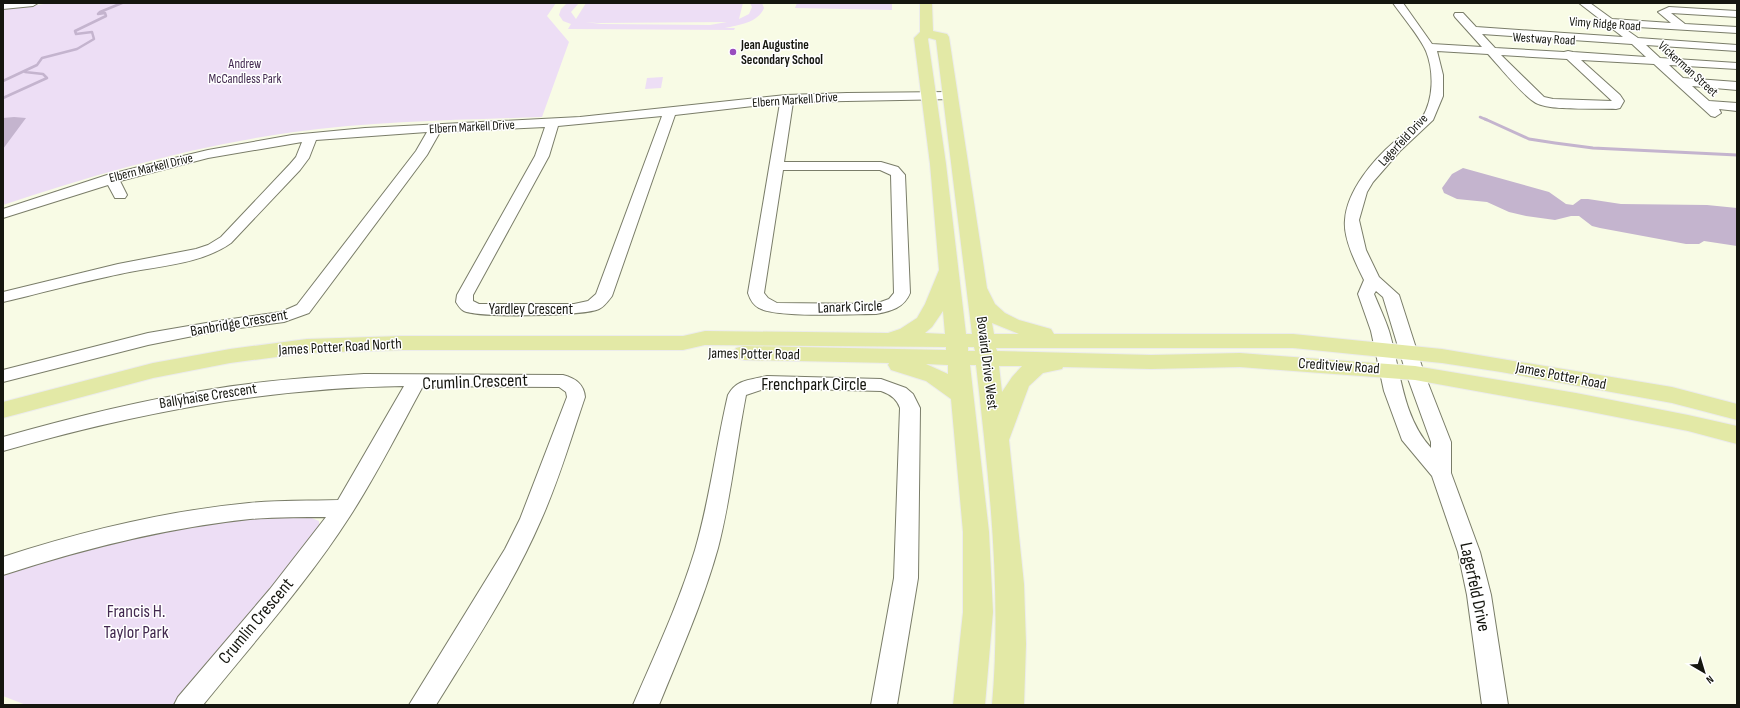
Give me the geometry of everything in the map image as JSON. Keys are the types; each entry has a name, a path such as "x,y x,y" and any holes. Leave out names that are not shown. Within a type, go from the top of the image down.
{"main road":[{"name":"Bovaird Drive West","path":"926,3 927,34"},
{"name":"Bovaird Drive West","path":"969,705 978,612 976,532 938,164 921,38 927,34 942,37 997,442 1012,592 1008,705"},
{"path":"949,267 939,300 922,325 914,332 862,347 876,363 897,365 930,372 947,382 963,397"},
{"path":"975,278 986,306 1005,321 1075,350"},
{"name":"James Potter Road North","path":"3,410 113,379 167,367 222,357 307,346 442,343 683,343"},
{"name":"James Potter Road","path":"683,343 699,353 862,347 985,349"},
{"name":"Creditview Road","path":"985,349 1075,350 1151,362 1240,360 1386,360 1413,363 1576,401 1688,423 1737,435"},
{"path":"997,442 1010,404 1021,381 1026,375 1035,368 1075,350"},
{"name":"James Potter Road","path":"1413,363 1442,356 1502,365 1672,395 1737,412"}],"street":[{"path":"3,6 33,3"},
{"name":"Lagerfeld Drive","path":"1398,3 1429,47 1438,75 1437,96 1427,120 1396,148 1367,180 1360,192 1352,220 1358,250 1372,280 1391,294 1413,363 1441,442 1441,473 1469,552 1479,595 1495,705"},
{"name":"Vickerman Street","path":"1584,3 1612,22 1658,60 1711,109 1737,107"},
{"path":"1683,27 1663,12 1669,10 1737,14"},
{"path":"1459,15 1490,50 1540,100 1553,103 1616,105 1618,101 1616,98 1568,54"},
{"path":"1612,22 1737,30"},
{"name":"Vimy Ridge Road","path":"1472,30 1737,48"},
{"name":"Westway Road","path":"1429,47 1568,54 1737,66"},
{"path":"1681,81 1737,86"},
{"name":"Elbern Markell Drive","path":"3,214 112,178 212,153 311,137 553,123 669,113 787,99 818,97 950,96"},
{"name":"Lanark Circle","path":"777,166 881,166 896,172 898,175 902,293 900,298 895,303 876,309 777,308 761,302 756,294 787,99"},
{"name":"Yardley Crescent","path":"553,123 542,156 465,295 464,302 469,307 479,309 574,309 594,305 601,301 668,121 669,113"},
{"name":"Banbridge Crescent","path":"3,376 148,339 218,326 284,317 298,312 309,301 422,152 435,129"},
{"path":"3,297 62,282 200,253 214,248 226,240 295,167 302,158 311,137"},
{"path":"112,178 120,195"},
{"name":"Lagerfeld Drive","path":"1372,280 1366,294 1380,329 1393,391 1412,440 1441,473"},
{"name":"Ballyhaise Crescent","path":"3,444 107,415 218,393 308,382 417,380"},
{"name":"Crumlin Crescent","path":"187,705 305,563 343,508 417,380 554,380 569,384 575,389 576,394 551,467 531,519 492,592 422,705"},
{"name":"Frenchpark Circle","path":"646,705 690,597 706,550 715,514 737,395 740,390 746,387 767,382 881,385 899,391 908,400 910,408 910,479 906,578 892,666 884,705"},
{"path":"3,566 94,538 190,519 250,511 343,508"}],"green space":[{"name":"Andrew McCandless Park","path":"51,3 556,3 547,16 569,42 542,117 356,125 257,138 147,162 74,182 3,205 3,10"},
{"path":"567,3 579,3 571,12 576,19 586,3 743,3 739,19 749,14 752,7 750,3 762,3 764,8 757,17 752,20 725,28 735,28 734,30 568,29 571,24 563,21 559,15 561,9","holes":["585,22 727,22 710,25 601,24"]},
{"path":"797,3 892,3 892,10 795,8"},
{"path":"663,77 661,88 645,89 647,78"},
{"name":"Francis H. Taylor Park","path":"309,517 319,521 319,529 176,705 26,705 3,696 3,573 47,559 159,531 198,524 261,518"}],"shaded area":[{"path":"3,118 26,118 3,149"},
{"path":"1463,168 1549,192 1566,204 1573,205 1581,199 1588,199 1621,204 1707,205 1737,208 1737,246 1704,241 1699,244 1686,244 1592,226 1579,216 1571,216 1555,220 1526,216 1509,212 1487,202 1457,199 1444,193 1442,188 1452,174"}],"waterway":[{"path":"3,81 37,65 42,58 77,49 94,39 92,32 76,34 75,31 106,16 105,13 98,14 100,12 122,3"},
{"path":"3,98 47,78 43,74 25,72"},
{"path":"1480,117 1487,120"},
{"path":"1485,119 1529,139 1555,143 1593,148 1737,155"}],"place":[{"name":"Jean Augustine Secondary School","path":"733,52"}]}
